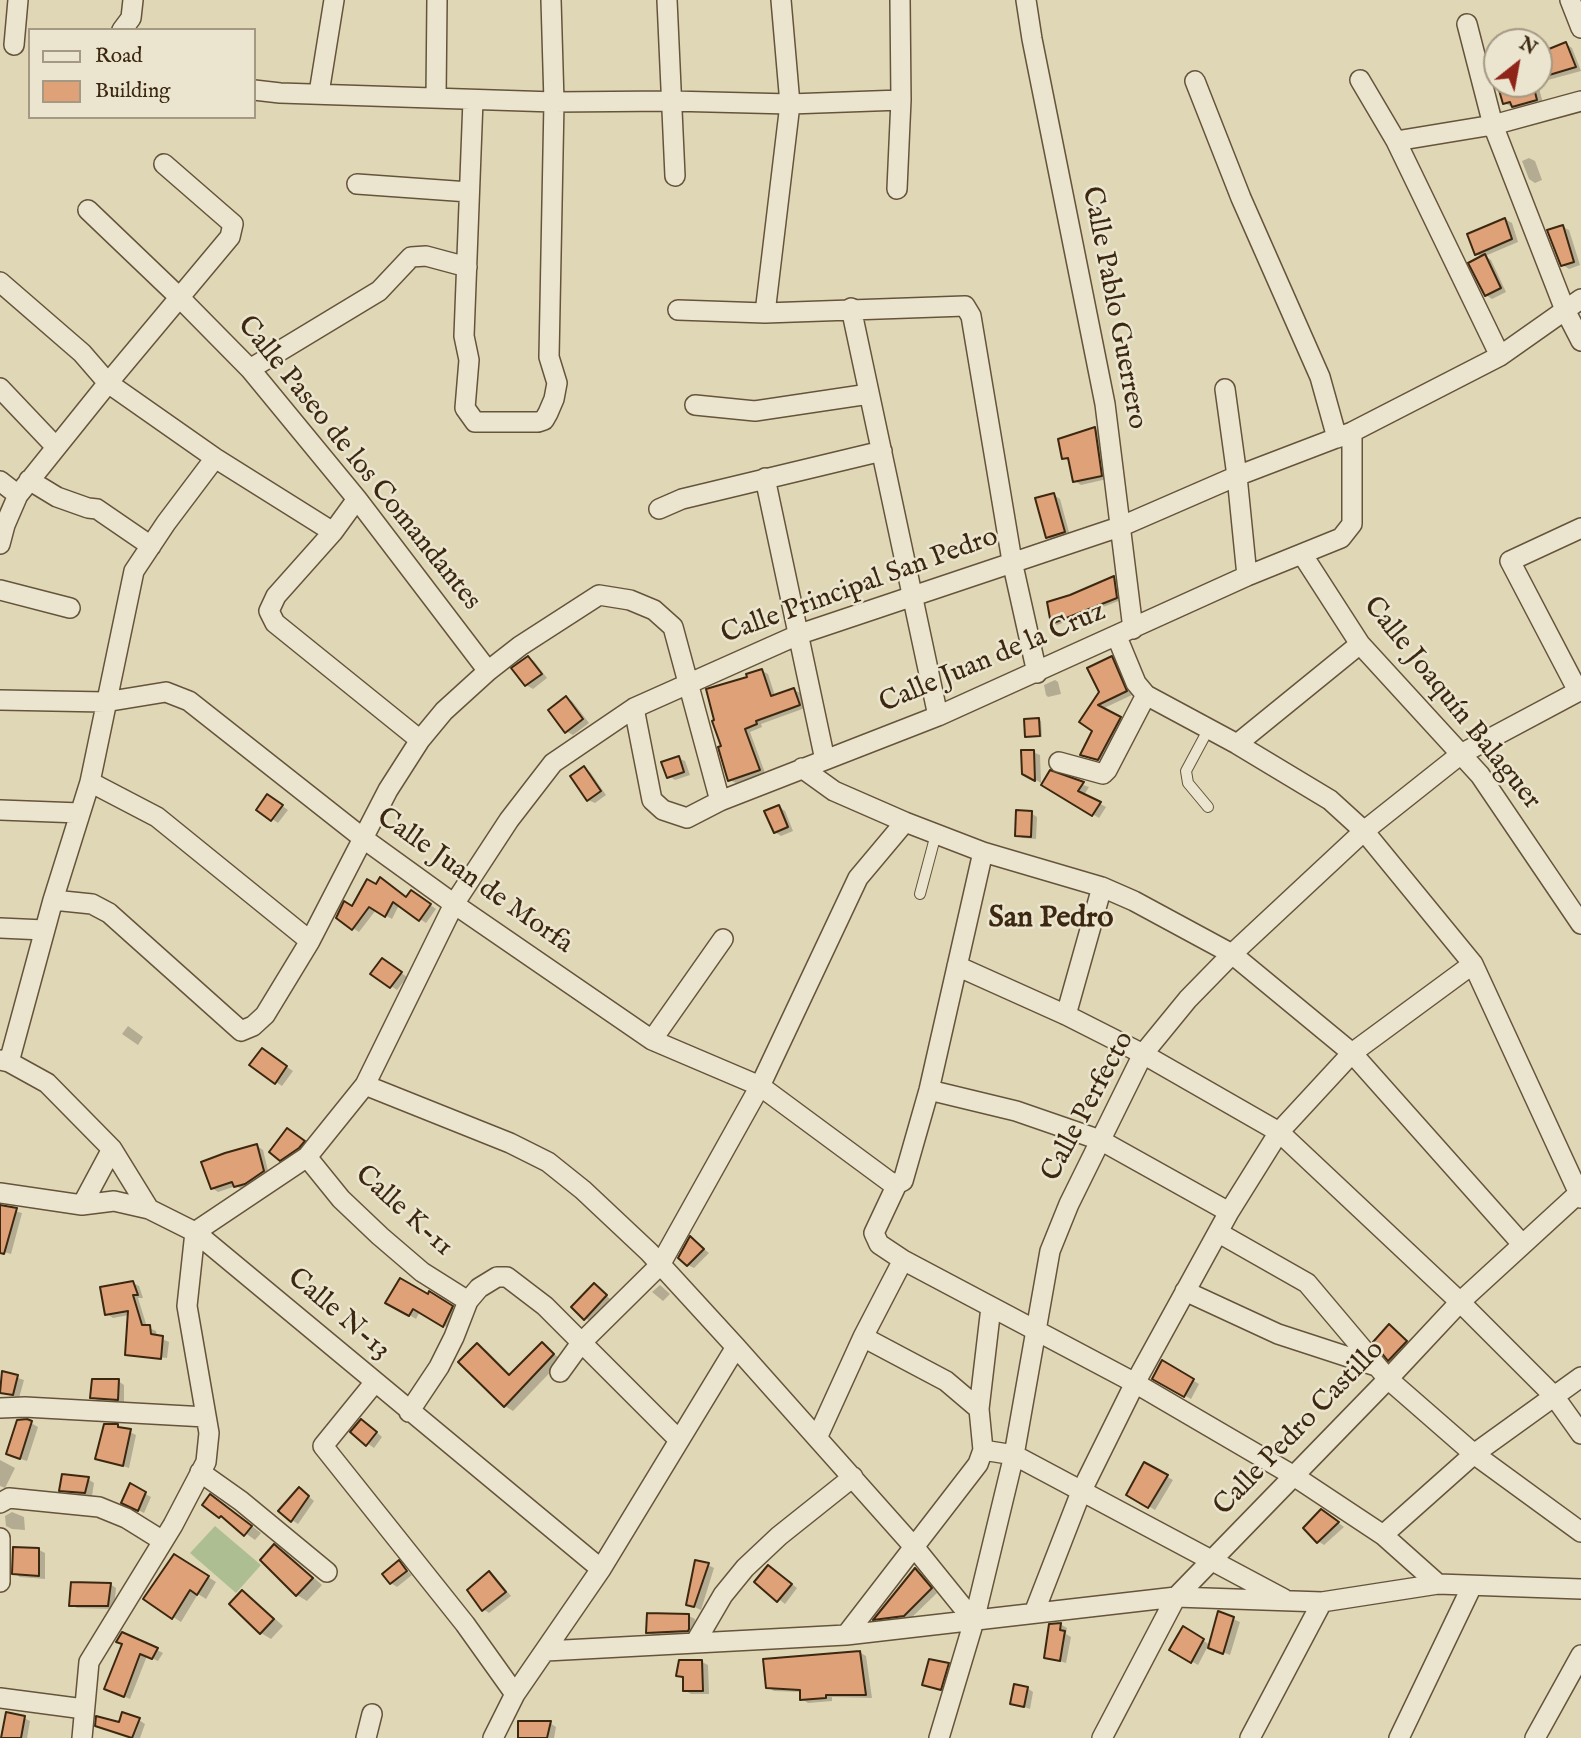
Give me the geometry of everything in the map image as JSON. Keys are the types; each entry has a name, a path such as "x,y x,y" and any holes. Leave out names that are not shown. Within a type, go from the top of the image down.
{"street":[{"path":"15,45 18,0"},
{"path":"319,93 334,0"},
{"path":"436,98 437,0"},
{"path":"473,100 464,336 469,360 465,408 475,422 538,422 544,420 554,399 557,383 549,356 554,102 551,0"},
{"path":"667,0 675,176"},
{"path":"765,313 790,104 781,0"},
{"path":"897,189 901,100 900,0"},
{"name":"Calle Pablo Guerrero","path":"1026,0 1105,404 1122,526 1125,633 1136,683 1146,695 1237,744 1330,800 1364,831 1473,964 1580,1194"},
{"path":"1570,0 1581,28"},
{"path":"1467,24 1493,125 1573,304 1581,341"},
{"path":"1360,80 1396,141 1500,356"},
{"name":"Calle Juan de la Cruz","path":"635,708 652,800 663,810 687,818 720,801 938,716 1247,576 1341,538 1352,524 1345,435 1236,187 1195,81"},
{"path":"256,90 554,102 790,104 901,100"},
{"path":"1396,141 1493,125 1581,101"},
{"path":"0,544 5,525 23,488 230,237 233,225 164,164"},
{"path":"357,184 469,192"},
{"name":"Calle Paseo de los Comandantes","path":"88,211 250,369 357,499 488,670"},
{"path":"250,369 379,291 411,257 426,256 467,267"},
{"path":"0,282 82,352 108,383 215,458 333,532"},
{"name":"Calle Principal San Pedro","path":"195,1232 307,1157 365,1085 454,904 509,820 553,763 635,708 800,634 1122,526 1237,476 1345,435 1500,356 1573,304"},
{"path":"678,310 765,313 964,306 971,316 1012,561 1037,673"},
{"path":"851,308 938,716"},
{"path":"0,388 55,447"},
{"path":"1224,389 1237,476 1247,576"},
{"path":"695,405 755,411 869,394"},
{"path":"659,509 682,499 882,451"},
{"path":"149,1209 112,1149 47,1083 4,1061 90,782 134,571 215,458"},
{"path":"765,478 825,760"},
{"path":"0,481 97,509 151,546"},
{"path":"357,499 333,532 276,596 269,611 275,623 420,740"},
{"path":"1579,690 1510,561 1581,528"},
{"name":"Calle Joaquín Balaguer","path":"1302,554 1360,644 1480,775 1581,924"},
{"path":"0,590 69,607"},
{"path":"53,900 92,904 109,913 241,1031 253,1026 265,1015 310,941 388,790 420,740 444,711 488,670 599,595 630,600 654,610 673,627 720,801"},
{"path":"1237,744 1360,644"},
{"name":"Calle Perfecto","path":"939,1738 974,1621 1014,1455 1050,1251 1069,1204 1143,1054 1188,999 1232,954 1364,831 1461,754 1579,690"},
{"name":"Calle Juan de Morfa","path":"0,700 105,702 166,692 189,701 364,839 652,1040 760,1086 890,1182 900,1182"},
{"path":"1059,762 1103,774 1146,695"},
{"path":"802,768 834,791 905,822 983,852 1102,887 1135,901 1232,954 1352,1053 1522,1244"},
{"path":"90,782 157,817 310,941"},
{"path":"0,810 80,813"},
{"path":"560,1372 581,1343 660,1265 760,1086 858,878 905,822"},
{"path":"983,852 929,1090 900,1182 874,1233 879,1244 903,1260 1135,1382 1294,1476 1383,1535 1438,1584"},
{"path":"1066,1015 1102,887"},
{"path":"0,928 44,930"},
{"path":"652,1040 723,939"},
{"path":"1034,1614 1081,1492 1135,1382 1229,1212 1279,1132 1352,1053 1473,964"},
{"path":"957,966 1066,1015 1143,1054 1279,1132 1460,1302 1554,1396 1581,1434"},
{"path":"365,1085 510,1143 548,1162 583,1189 660,1265 736,1347 915,1548 974,1621"},
{"path":"929,1090 1016,1111 1100,1140 1229,1212"},
{"path":"82,1205 112,1149"},
{"name":"Calle K-11","path":"307,1157 341,1199 380,1237 422,1272 468,1301"},
{"name":"Calle N-13","path":"0,1193 82,1205 114,1201 149,1209 195,1232 601,1569"},
{"name":"Calle Pedro Castillo","path":"1102,1738 1176,1597 1294,1476 1383,1373 1580,1194"},
{"path":"82,1738 89,1662 163,1541 205,1462 209,1433 187,1306 195,1232"},
{"path":"1219,1233 1307,1283 1383,1373 1474,1454 1581,1532"},
{"path":"817,1438 863,1337 903,1260"},
{"path":"409,1412 439,1367 468,1301 479,1288 497,1277 507,1277 545,1306 679,1440"},
{"path":"1185,1290 1278,1334 1383,1373"},
{"path":"846,1635 978,1464 983,1450 979,1409 991,1307"},
{"path":"863,1337 946,1381 979,1409"},
{"path":"493,1738 515,1693 601,1569 736,1347"},
{"path":"1383,1535 1474,1454 1581,1377"},
{"path":"375,1382 323,1446 465,1624 515,1693"},
{"path":"0,1408 206,1417"},
{"path":"983,1450 1014,1455 1288,1601"},
{"path":"200,1472 241,1500 327,1572"},
{"path":"695,1643 717,1605 745,1568 779,1536 852,1478"},
{"path":"0,1503 9,1499 99,1507 126,1518 163,1541"},
{"path":"0,1538 0,1582"},
{"path":"546,1651 846,1635 1176,1597 1322,1602 1438,1584 1581,1589"},
{"path":"1399,1738 1472,1586"},
{"path":"1250,1738 1322,1602"},
{"path":"1535,1738 1581,1655"},
{"path":"0,1698 84,1709"},
{"path":"366,1738 372,1714"}],"lane":[{"path":"1208,730 1186,771 1188,783 1208,807"},
{"path":"920,894 936,834"}],"green space":[{"path":"215,1526 261,1565 236,1593 190,1553"}],"building":[{"path":"1566,42 1576,67 1553,74 1553,47"},
{"path":"1501,98 1537,100 1512,107 1510,102 1503,104"},
{"path":"1505,218 1512,239 1475,255 1467,234"},
{"path":"1563,225 1574,262 1561,266 1547,230"},
{"path":"1485,254 1501,288 1485,296 1468,263"},
{"path":"1095,427 1102,476 1073,482 1068,458 1062,459 1058,439"},
{"path":"1054,493 1065,532 1046,538 1035,498"},
{"path":"1114,576 1117,598 1051,624 1047,602"},
{"path":"528,656 542,674 525,686 511,668"},
{"path":"1112,656 1127,691 1098,705 1121,717 1098,760 1080,755 1092,731 1079,722 1099,692 1087,668"},
{"path":"762,669 771,696 794,688 800,705 756,721 757,724 745,729 760,770 728,781 706,689 747,677 746,674"},
{"path":"566,696 583,719 565,733 548,710"},
{"path":"1039,718 1040,736 1025,737 1024,719"},
{"path":"1021,750 1034,750 1035,781 1022,774"},
{"path":"679,756 684,772 667,778 661,762"},
{"path":"584,766 601,791 587,801 570,776"},
{"path":"1050,770 1084,782 1078,791 1101,802 1092,816 1041,785"},
{"path":"267,794 283,805 271,821 256,810"},
{"path":"779,805 788,827 774,833 764,811"},
{"path":"1016,810 1032,811 1031,837 1015,836"},
{"path":"380,877 406,897 411,890 431,904 419,921 393,902 385,917 369,907 352,930 336,918 344,901 352,906 367,879 376,884"},
{"path":"382,958 402,972 390,988 370,974"},
{"path":"262,1048 287,1066 275,1084 249,1065"},
{"path":"287,1128 305,1141 280,1161 269,1152"},
{"path":"257,1144 264,1171 245,1184 234,1187 232,1182 211,1189 201,1162"},
{"path":"0,1205 17,1208 4,1254 0,1253"},
{"path":"690,1236 704,1249 687,1266 678,1258"},
{"path":"400,1278 453,1306 443,1327 413,1309 409,1316 385,1303"},
{"path":"133,1281 138,1295 133,1295 142,1325 150,1325 151,1334 163,1336 161,1359 125,1355 128,1311 105,1315 100,1287"},
{"path":"594,1283 607,1295 584,1320 571,1307"},
{"path":"1389,1324 1407,1341 1388,1361 1373,1342"},
{"path":"542,1342 554,1354 504,1407 458,1362 477,1343 509,1375"},
{"path":"1162,1360 1194,1379 1184,1397 1152,1379"},
{"path":"2,1371 18,1375 13,1395 0,1393"},
{"path":"92,1379 119,1379 118,1400 90,1398"},
{"path":"361,1419 377,1432 366,1446 350,1432"},
{"path":"17,1420 32,1421 20,1459 6,1454"},
{"path":"104,1424 118,1424 118,1427 131,1429 123,1466 95,1459"},
{"path":"1144,1462 1168,1475 1148,1508 1126,1495"},
{"path":"62,1474 89,1477 85,1493 59,1491"},
{"path":"130,1483 146,1492 138,1511 121,1503"},
{"path":"299,1487 309,1496 291,1522 278,1511"},
{"path":"210,1494 252,1526 244,1536 221,1516 219,1518 202,1505"},
{"path":"1321,1509 1339,1522 1317,1543 1303,1528"},
{"path":"274,1544 313,1578 296,1596 260,1560"},
{"path":"13,1547 39,1548 39,1576 12,1574"},
{"path":"174,1554 209,1576 197,1595 190,1590 172,1619 143,1599"},
{"path":"399,1560 407,1571 390,1584 382,1574"},
{"path":"695,1560 709,1563 694,1607 686,1605"},
{"path":"768,1565 792,1584 777,1602 754,1582"},
{"path":"915,1568 932,1588 904,1616 873,1620"},
{"path":"489,1571 506,1592 482,1611 467,1590"},
{"path":"71,1582 111,1583 108,1606 69,1606"},
{"path":"242,1590 274,1619 260,1634 229,1604"},
{"path":"1218,1611 1234,1617 1223,1654 1208,1648"},
{"path":"647,1613 689,1614 689,1629 646,1633"},
{"path":"1061,1623 1060,1630 1065,1631 1060,1661 1044,1658 1049,1624"},
{"path":"1183,1626 1204,1639 1191,1663 1169,1650"},
{"path":"122,1632 158,1648 152,1659 140,1654 124,1697 104,1689 122,1644 116,1642"},
{"path":"860,1651 866,1695 826,1695 826,1698 800,1700 800,1690 766,1688 763,1659"},
{"path":"929,1659 949,1663 941,1690 922,1685"},
{"path":"679,1660 702,1660 703,1691 683,1691 683,1677 676,1676"},
{"path":"1014,1684 1028,1687 1024,1707 1010,1704"},
{"path":"6,1712 25,1716 21,1738 1,1738"},
{"path":"122,1712 140,1718 132,1738 95,1726 96,1716 119,1722"},
{"path":"518,1721 551,1721 547,1738 518,1738"}],"district":[{"name":"San Pedro","path":"1051,920"}]}
